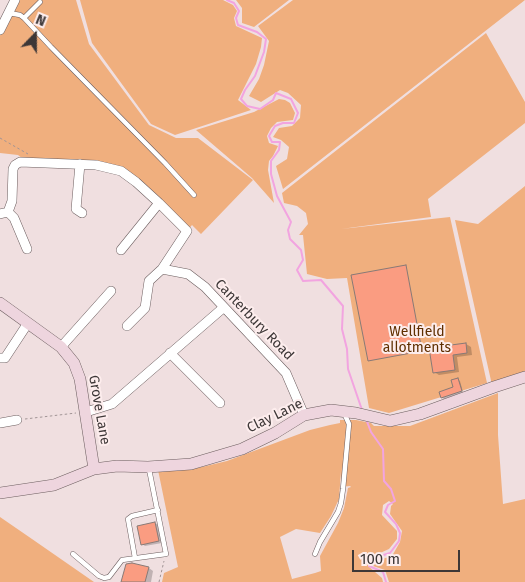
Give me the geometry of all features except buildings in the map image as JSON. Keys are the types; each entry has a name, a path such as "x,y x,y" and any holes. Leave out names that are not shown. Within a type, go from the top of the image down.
{"street":[{"path":"0,30 15,0"},
{"path":"27,249 14,218 4,213 12,201 13,169 15,165 27,161 96,165 121,171 136,182 187,231 162,269 149,281 145,308 127,326"},
{"path":"80,164 76,209 82,212"},
{"path":"121,250 159,203"},
{"name":"Canterbury Road","path":"162,269 188,274 204,287 286,373 304,415"},
{"path":"62,347 111,291"},
{"name":"Grove Lane","path":"0,303 62,347 74,363 80,379 94,469"},
{"path":"86,412 112,404 223,308"},
{"path":"0,358 4,358 28,323"},
{"path":"170,353 220,403"},
{"name":"Clay Lane","path":"0,493 54,485 94,469 117,466 148,468 191,464 242,449 275,433 304,415 330,410 390,421 420,414 494,387 525,378"},
{"path":"0,422 17,420"}],"lane":[{"path":"24,18 40,2"},
{"path":"9,13 20,15 24,18 194,195"},
{"path":"315,554 341,503 349,424 344,412"},
{"path":"73,554 104,578 109,577 122,560 166,554 148,468"},
{"path":"135,558 128,520 132,516 158,510"}],"path":[{"path":"0,138 29,154 27,161"},
{"path":"17,420 86,412"},
{"path":"159,582 166,554"}],"green space":[{"path":"15,0 76,0 89,44 149,125 176,138 198,138 253,180 201,234 192,225 187,231 121,171 23,159 18,155 0,153 0,30"},
{"path":"80,0 223,0 233,5 237,11 234,18 236,26 262,38 256,64 238,100 251,110 175,135 151,124 92,43"},
{"path":"236,0 289,0 254,27 242,23 242,8"},
{"path":"293,0 525,0 283,189 276,166 287,159 289,147 281,140 273,137 279,128 292,126 300,118 301,105 288,93 280,90 261,102 249,96 259,79 269,41 258,26"},
{"name":"Wellfield allotments","path":"486,33 525,102 525,123 428,199 431,217 341,229 450,217 487,383 389,413 369,408 347,278 327,279 307,274 303,235 299,235 308,224 306,213 297,206 284,203 282,193"},
{"path":"279,99 290,103 295,113 293,120 277,122 267,136 269,143 278,146 269,161 268,170 274,203 252,178 196,130 254,112"},
{"path":"525,186 525,372 492,385 455,220 478,224"},
{"path":"498,393 498,435 503,504 525,499 525,582 389,582 385,570 373,566 379,560 392,556 400,542 402,531 390,514 393,504 389,501 383,505 382,515 397,531 397,539 389,549 369,558 368,566 382,578 383,582 162,582 164,573 178,567 158,470 176,471 227,461 310,430 340,423 340,420 356,420 371,423 374,426 410,426","holes":["341,471 341,487 351,487 348,488 344,508 338,523 320,556 321,571 292,579 280,537 296,529 320,533 339,499"]},
{"path":"0,517 32,539 94,582 0,582"}],"waterway":[{"path":"227,0 234,3 239,11 236,18 238,25 257,32 266,39 264,52 255,76 241,99 247,106 260,109 273,100 276,93 291,99 298,113 294,123 283,123 275,126 269,136 272,142 280,142 279,150 271,161 271,174 277,196 291,222 288,230 290,239 301,250 303,260 297,270 303,281 321,280 343,306 342,329 347,349 348,369 362,410"},
{"path":"366,419 371,432 383,449 384,481 391,489 395,501 388,505 385,512 396,524 400,533 399,541 390,553 371,559 369,566 383,572 386,582"}]}
